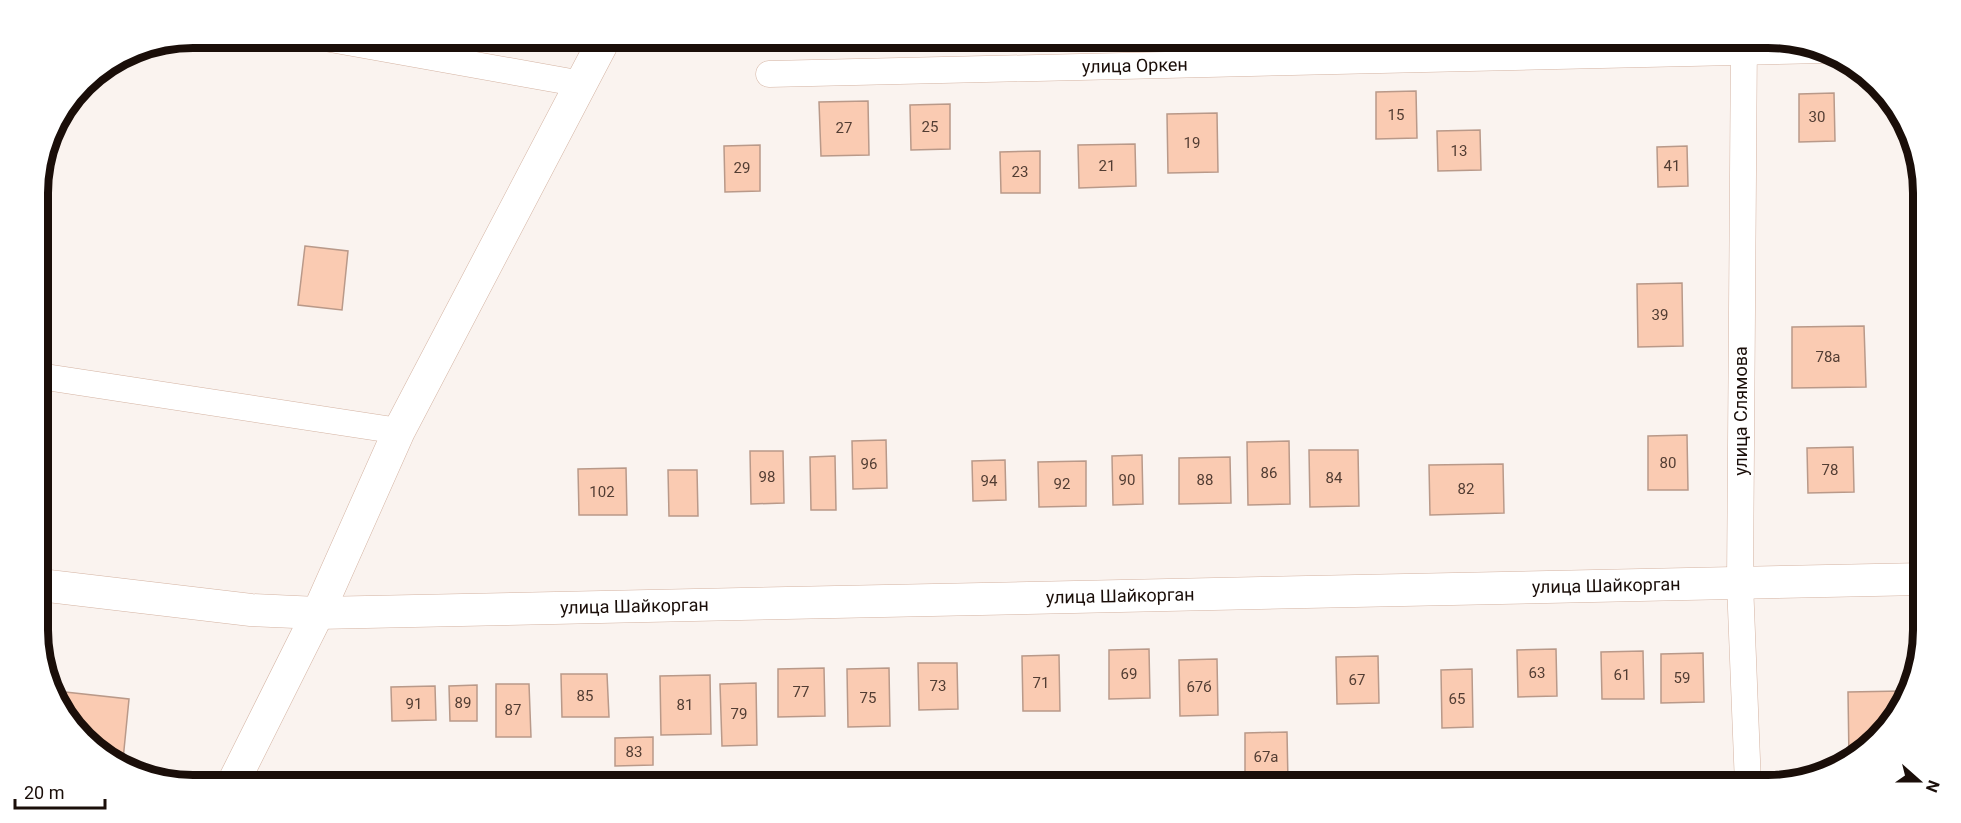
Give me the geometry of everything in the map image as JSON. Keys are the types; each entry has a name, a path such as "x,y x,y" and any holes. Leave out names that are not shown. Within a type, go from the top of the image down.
{"street":[{"path":"381,48 582,84"},
{"path":"237,775 318,612 399,430 600,48"},
{"name":"улица Оркен","path":"769,74 1170,66 1662,48"},
{"name":"улица Слямова","path":"1744,48 1740,583 1748,775"},
{"path":"48,377 399,430"},
{"name":"улица Шайкорган","path":"48,586 251,610 318,612 1913,579"}],"building":[{"path":"1416,91 1417,138 1376,139 1376,92"},
{"path":"1834,93 1835,141 1799,142 1799,94"},
{"path":"868,101 869,155 821,156 819,102"},
{"path":"950,104 950,149 911,150 910,105"},
{"path":"1217,113 1218,172 1168,173 1167,114"},
{"path":"1480,130 1481,170 1438,171 1437,131"},
{"path":"1135,144 1136,186 1079,188 1078,145"},
{"path":"760,145 760,191 725,192 724,146"},
{"path":"1687,146 1688,186 1658,187 1657,147"},
{"path":"1040,151 1040,193 1001,193 1000,152"},
{"path":"305,246 348,251 342,310 298,305"},
{"path":"1682,283 1683,346 1638,347 1637,284"},
{"path":"1864,326 1866,387 1792,388 1792,327"},
{"path":"1687,435 1688,490 1648,490 1648,436"},
{"path":"886,440 887,488 853,489 852,441"},
{"path":"1289,441 1290,504 1248,505 1247,442"},
{"path":"1853,447 1854,492 1808,493 1807,448"},
{"path":"1309,450 1358,450 1359,506 1310,507"},
{"path":"750,451 783,451 784,503 751,504"},
{"path":"1142,455 1143,504 1113,505 1112,456"},
{"path":"835,456 836,510 811,510 810,457"},
{"path":"1230,457 1231,503 1179,504 1179,458"},
{"path":"1005,460 1006,500 973,501 972,461"},
{"path":"1086,461 1086,506 1039,507 1038,462"},
{"path":"1503,464 1504,513 1430,515 1429,465"},
{"path":"626,468 627,515 579,515 578,469"},
{"path":"668,470 697,470 698,516 669,516"},
{"path":"1149,649 1150,698 1109,699 1109,650"},
{"path":"1556,649 1557,696 1518,697 1517,650"},
{"path":"1643,651 1644,699 1602,699 1601,652"},
{"path":"1703,653 1704,702 1661,703 1661,654"},
{"path":"1059,655 1060,711 1023,711 1022,656"},
{"path":"1378,656 1379,703 1337,704 1336,657"},
{"path":"1217,659 1218,715 1180,716 1179,660"},
{"path":"918,663 957,663 958,709 919,710"},
{"path":"824,668 825,716 778,717 778,669"},
{"path":"889,668 890,726 848,727 847,669"},
{"path":"1472,669 1473,727 1442,728 1441,670"},
{"path":"561,674 607,674 609,717 562,717"},
{"path":"710,675 711,734 661,735 660,676"},
{"path":"756,683 757,745 722,746 720,684"},
{"path":"496,684 529,684 531,737 496,737"},
{"path":"477,685 477,721 450,721 449,686"},
{"path":"435,686 436,720 392,721 391,687"},
{"path":"1899,691 1883,718 1849,750 1848,692"},
{"path":"62,692 129,699 123,756 98,739 84,725"},
{"path":"1287,732 1288,775 1245,775 1245,733"},
{"path":"653,737 653,765 615,766 615,738"}]}
